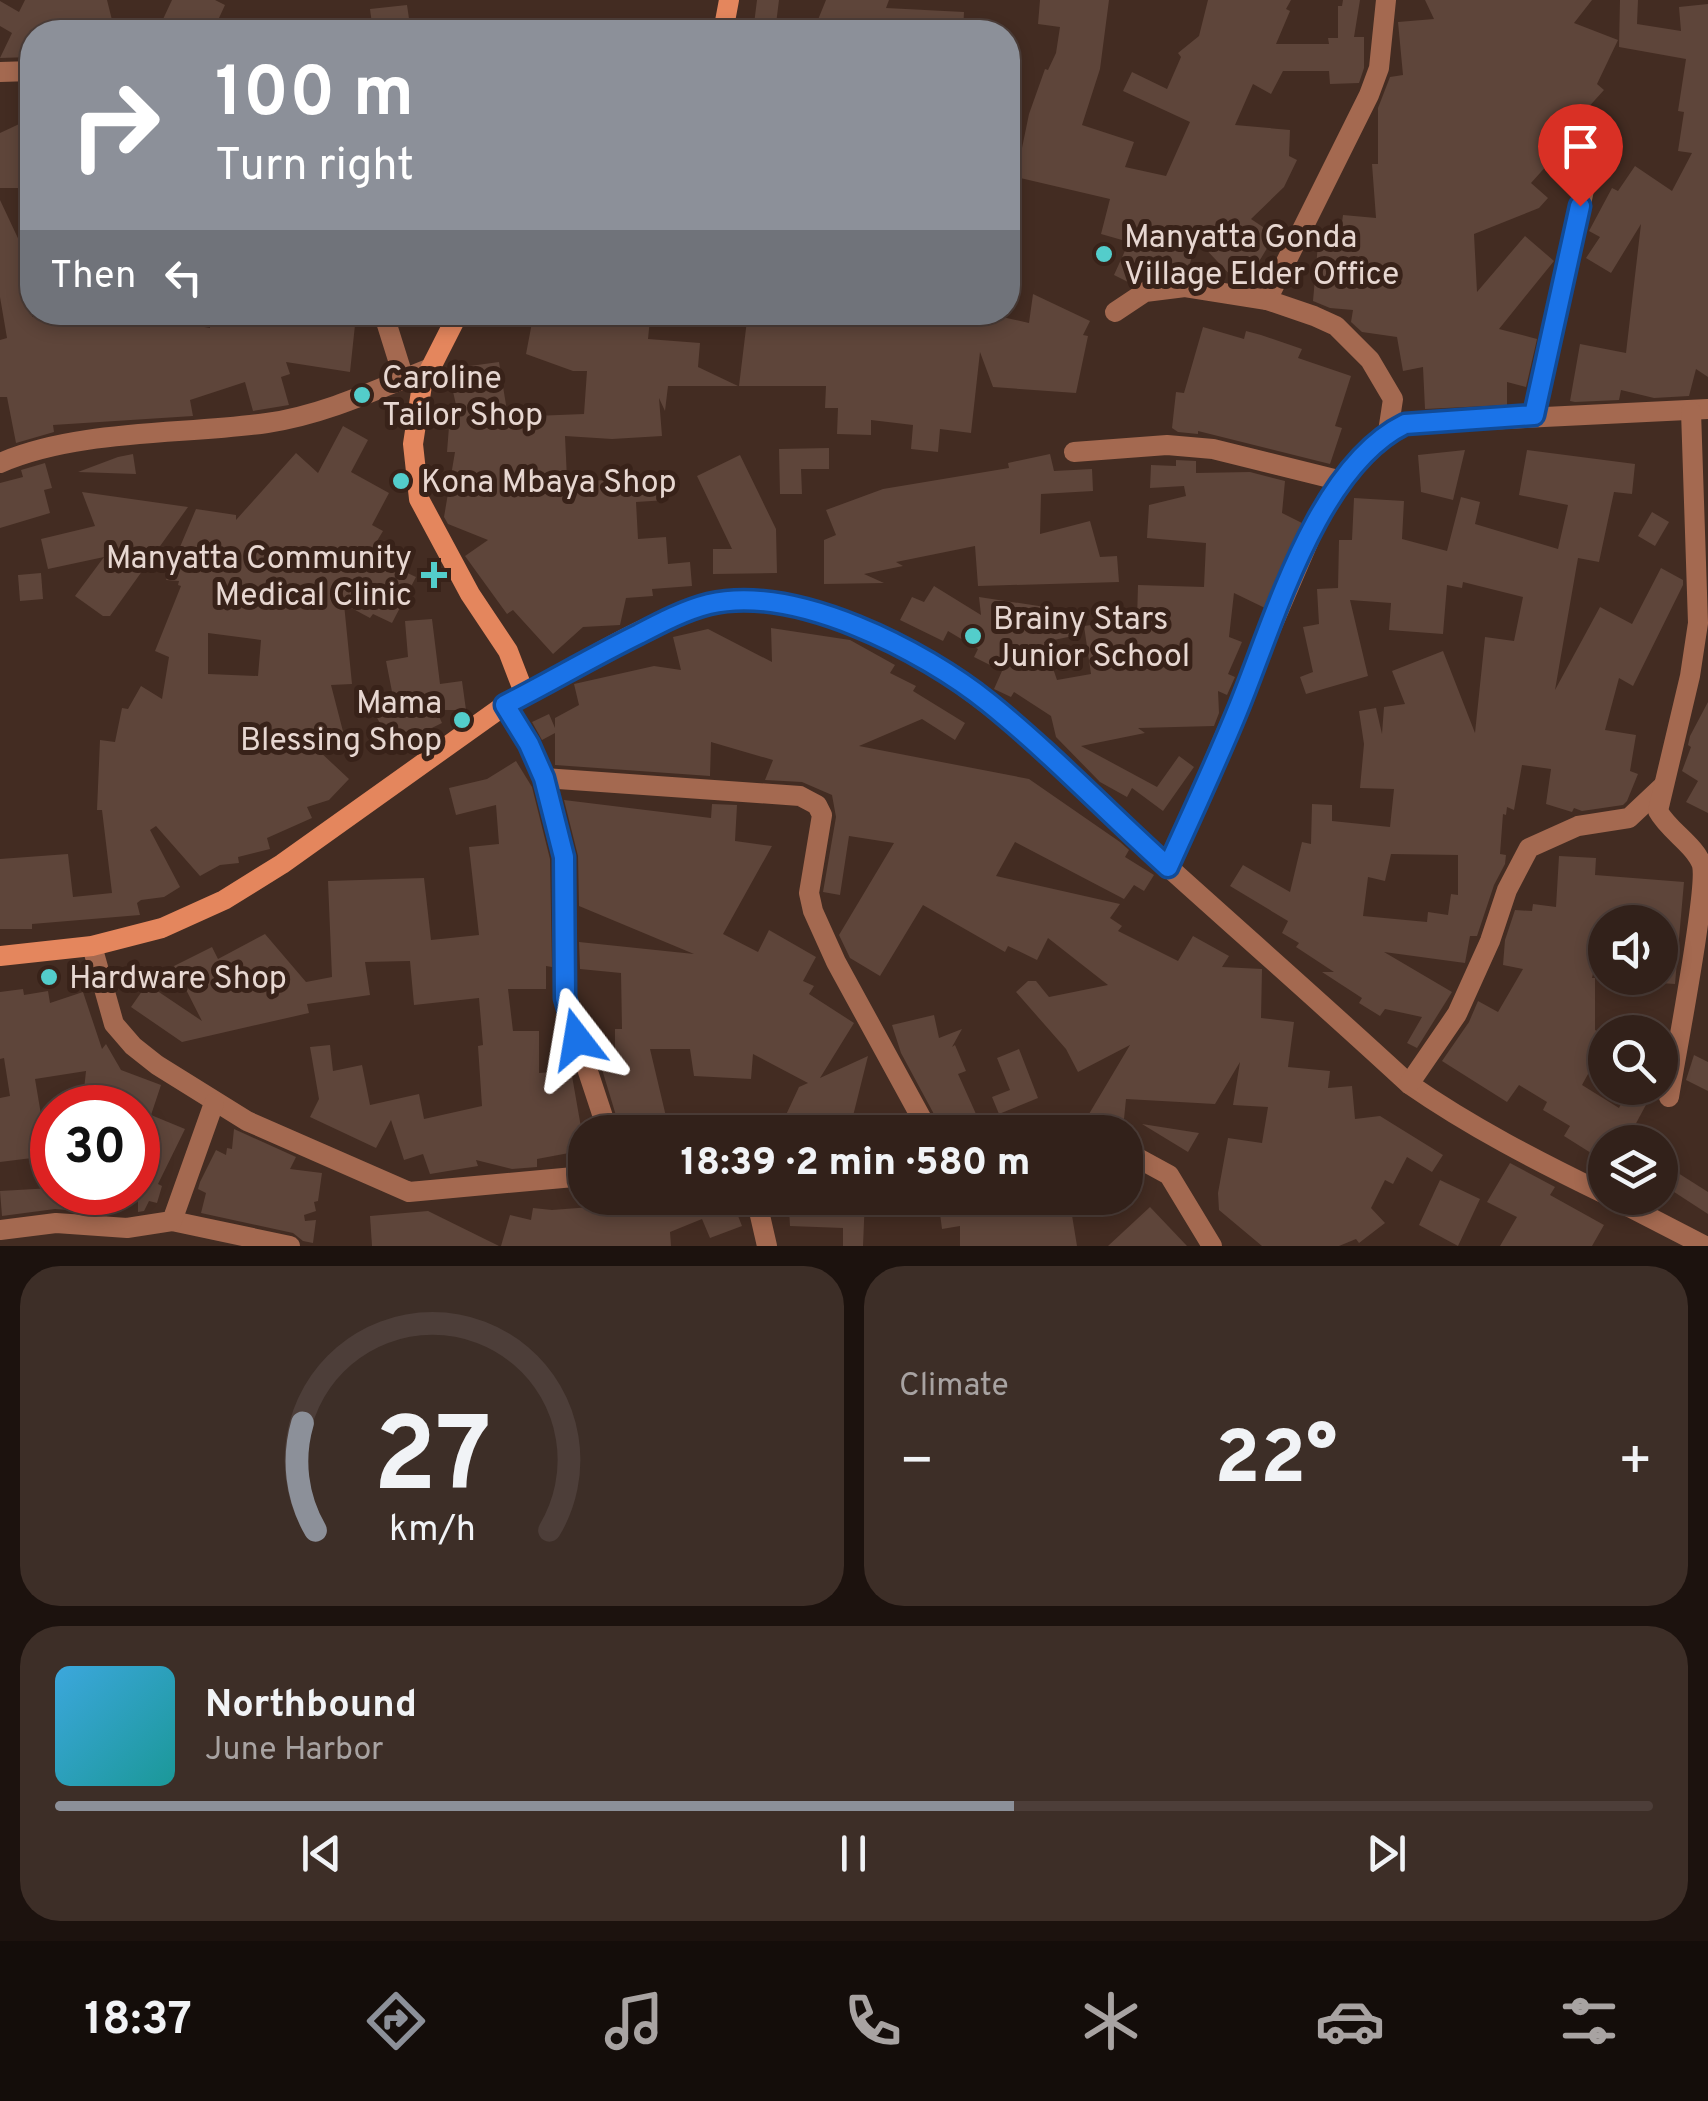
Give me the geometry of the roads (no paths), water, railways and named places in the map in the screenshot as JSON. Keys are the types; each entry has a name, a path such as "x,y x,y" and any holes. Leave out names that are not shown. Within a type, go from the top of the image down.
{"street":[{"path":"1266,300 1369,95 1379,68 1386,0"},
{"path":"1534,415 1588,172"},
{"path":"1115,312 1145,292 1164,288 1214,290 1266,300 1336,326 1370,360 1392,399 1388,432"},
{"path":"388,325 404,379"},
{"path":"453,325 422,385 413,444 418,499 470,594 508,651 525,694"},
{"path":"0,463 61,444 274,422 335,406 428,369"},
{"path":"1168,867 1326,501 1388,432 1405,424 1700,410 1698,623 1690,676 1658,806 1660,816 1701,861 1706,877 1678,1047"},
{"path":"1074,452 1168,445 1213,449 1342,480"},
{"path":"0,956 92,946 162,928 224,900 282,864 505,705 662,622 711,603 751,600 797,606 851,623 897,644 987,701 1409,1084 1520,1152 1588,1186"},
{"path":"505,705 544,778 564,857 567,1008 602,1115"},
{"path":"544,778 800,796 817,805 822,815 809,893 813,911 836,962 921,1115"},
{"path":"1409,1084 1458,1014 1490,942 1506,890 1529,848 1578,826 1629,818 1663,786"},
{"path":"92,946 114,1024 133,1046 214,1103 247,1121 409,1192 568,1178"},
{"path":"172,1221 214,1103"},
{"path":"1143,1161 1169,1175 1212,1246"},
{"path":"760,1215 766,1246"},
{"path":"1637,1215 1670,1238 1705,1246"},
{"path":"0,1230 56,1223 126,1228 172,1221 290,1246"}],"place":[{"name":"Manyatta Gonda Village Elder Office","path":"1104,254"},
{"name":"Caroline Tailor Shop","path":"362,395"},
{"name":"Kona Mbaya Shop","path":"401,481"},
{"name":"Manyatta Community Medical Clinic","path":"434,575"},
{"name":"Brainy Stars Junior School","path":"973,636"},
{"name":"Mama Blessing Shop","path":"462,720"},
{"name":"Hardware Shop","path":"49,977"}]}
